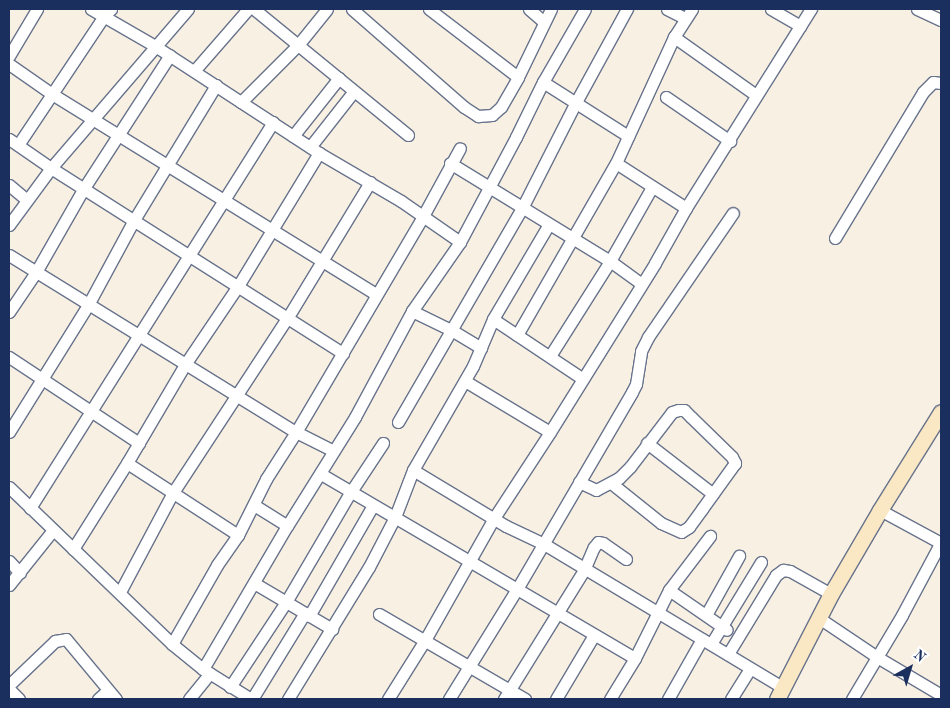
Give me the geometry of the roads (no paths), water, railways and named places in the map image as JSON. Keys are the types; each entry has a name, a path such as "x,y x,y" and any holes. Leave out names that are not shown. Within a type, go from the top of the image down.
{"main road":[{"path":"780,694 831,594 880,510 941,412"}],"street":[{"path":"9,56 37,9"},
{"path":"91,9 108,12 155,46 315,150 423,216 460,242"},
{"path":"9,225 51,168 188,9"},
{"path":"194,71 248,9"},
{"path":"254,9 408,135"},
{"path":"241,102 298,46 327,9"},
{"path":"352,9 464,107 478,116 492,114 501,107 518,78 551,9"},
{"path":"429,9 518,78"},
{"path":"529,9 544,22"},
{"path":"189,699 287,526 321,474 412,311 460,242 543,82 585,9"},
{"path":"398,422 453,331 522,208 576,102 627,9"},
{"path":"516,335 616,163 674,37 688,13 667,9"},
{"path":"771,9 800,26"},
{"path":"388,699 425,640 494,518 550,432 642,284 686,208 730,142 756,95 811,9"},
{"path":"917,9 941,20"},
{"path":"108,12 52,94 13,142 343,353"},
{"path":"674,37 756,95"},
{"path":"9,312 36,272 84,188 170,55"},
{"path":"9,64 52,94 272,232 376,294"},
{"path":"293,136 339,78"},
{"path":"543,82 628,136"},
{"path":"835,238 923,92 933,82 941,83"},
{"path":"9,432 88,305 166,164 216,85"},
{"path":"73,549 140,443 186,363 272,232 315,150 354,90"},
{"path":"666,97 730,142"},
{"path":"30,508 188,254 273,122"},
{"path":"172,644 217,565 238,534 266,479 296,432 423,216 450,163 460,148"},
{"path":"450,163 610,261 642,284"},
{"path":"616,163 686,208"},
{"path":"120,592 172,494 288,317 370,182"},
{"path":"9,185 27,200"},
{"path":"550,356 610,261 652,187"},
{"path":"449,699 544,544 632,392 636,384 641,351 648,337 733,213"},
{"path":"288,699 332,630 395,516 413,470 465,381 493,319 549,224"},
{"path":"9,255 296,432 334,451"},
{"path":"412,311 453,331 481,348"},
{"path":"493,319 583,379"},
{"path":"9,357 43,377 90,412 140,443"},
{"path":"465,381 550,432"},
{"path":"579,482 596,490 611,483 630,467 672,412 684,410 726,451 735,463 689,527 681,532 661,523 611,483"},
{"path":"230,687 286,602 350,493 383,443"},
{"path":"647,443 713,494"},
{"path":"127,463 172,494 238,534"},
{"path":"413,470 494,518 544,544 584,570 728,654 750,668 780,694"},
{"path":"321,474 350,493 395,516 635,658"},
{"path":"9,487 172,644 206,671 251,699 307,614 373,505"},
{"path":"254,504 287,526"},
{"path":"852,699 941,542 880,510"},
{"path":"9,585 53,530"},
{"path":"610,699 635,658 669,590 710,536"},
{"path":"507,695 584,570 598,542 603,543 626,559"},
{"path":"706,614 740,556"},
{"path":"9,561 20,572"},
{"path":"668,699 707,642 723,626 761,562"},
{"path":"728,654 737,636 776,575 783,570 790,571 831,594"},
{"path":"254,583 332,630"},
{"path":"669,590 737,636"},
{"path":"379,614 469,667 507,695 526,699"},
{"path":"819,618 877,657 938,693"},
{"path":"556,699 594,635"},
{"path":"9,685 55,641 66,639 116,699"},
{"path":"730,699 750,668"},
{"path":"9,689 19,699"},
{"path":"98,699 108,690"}]}
